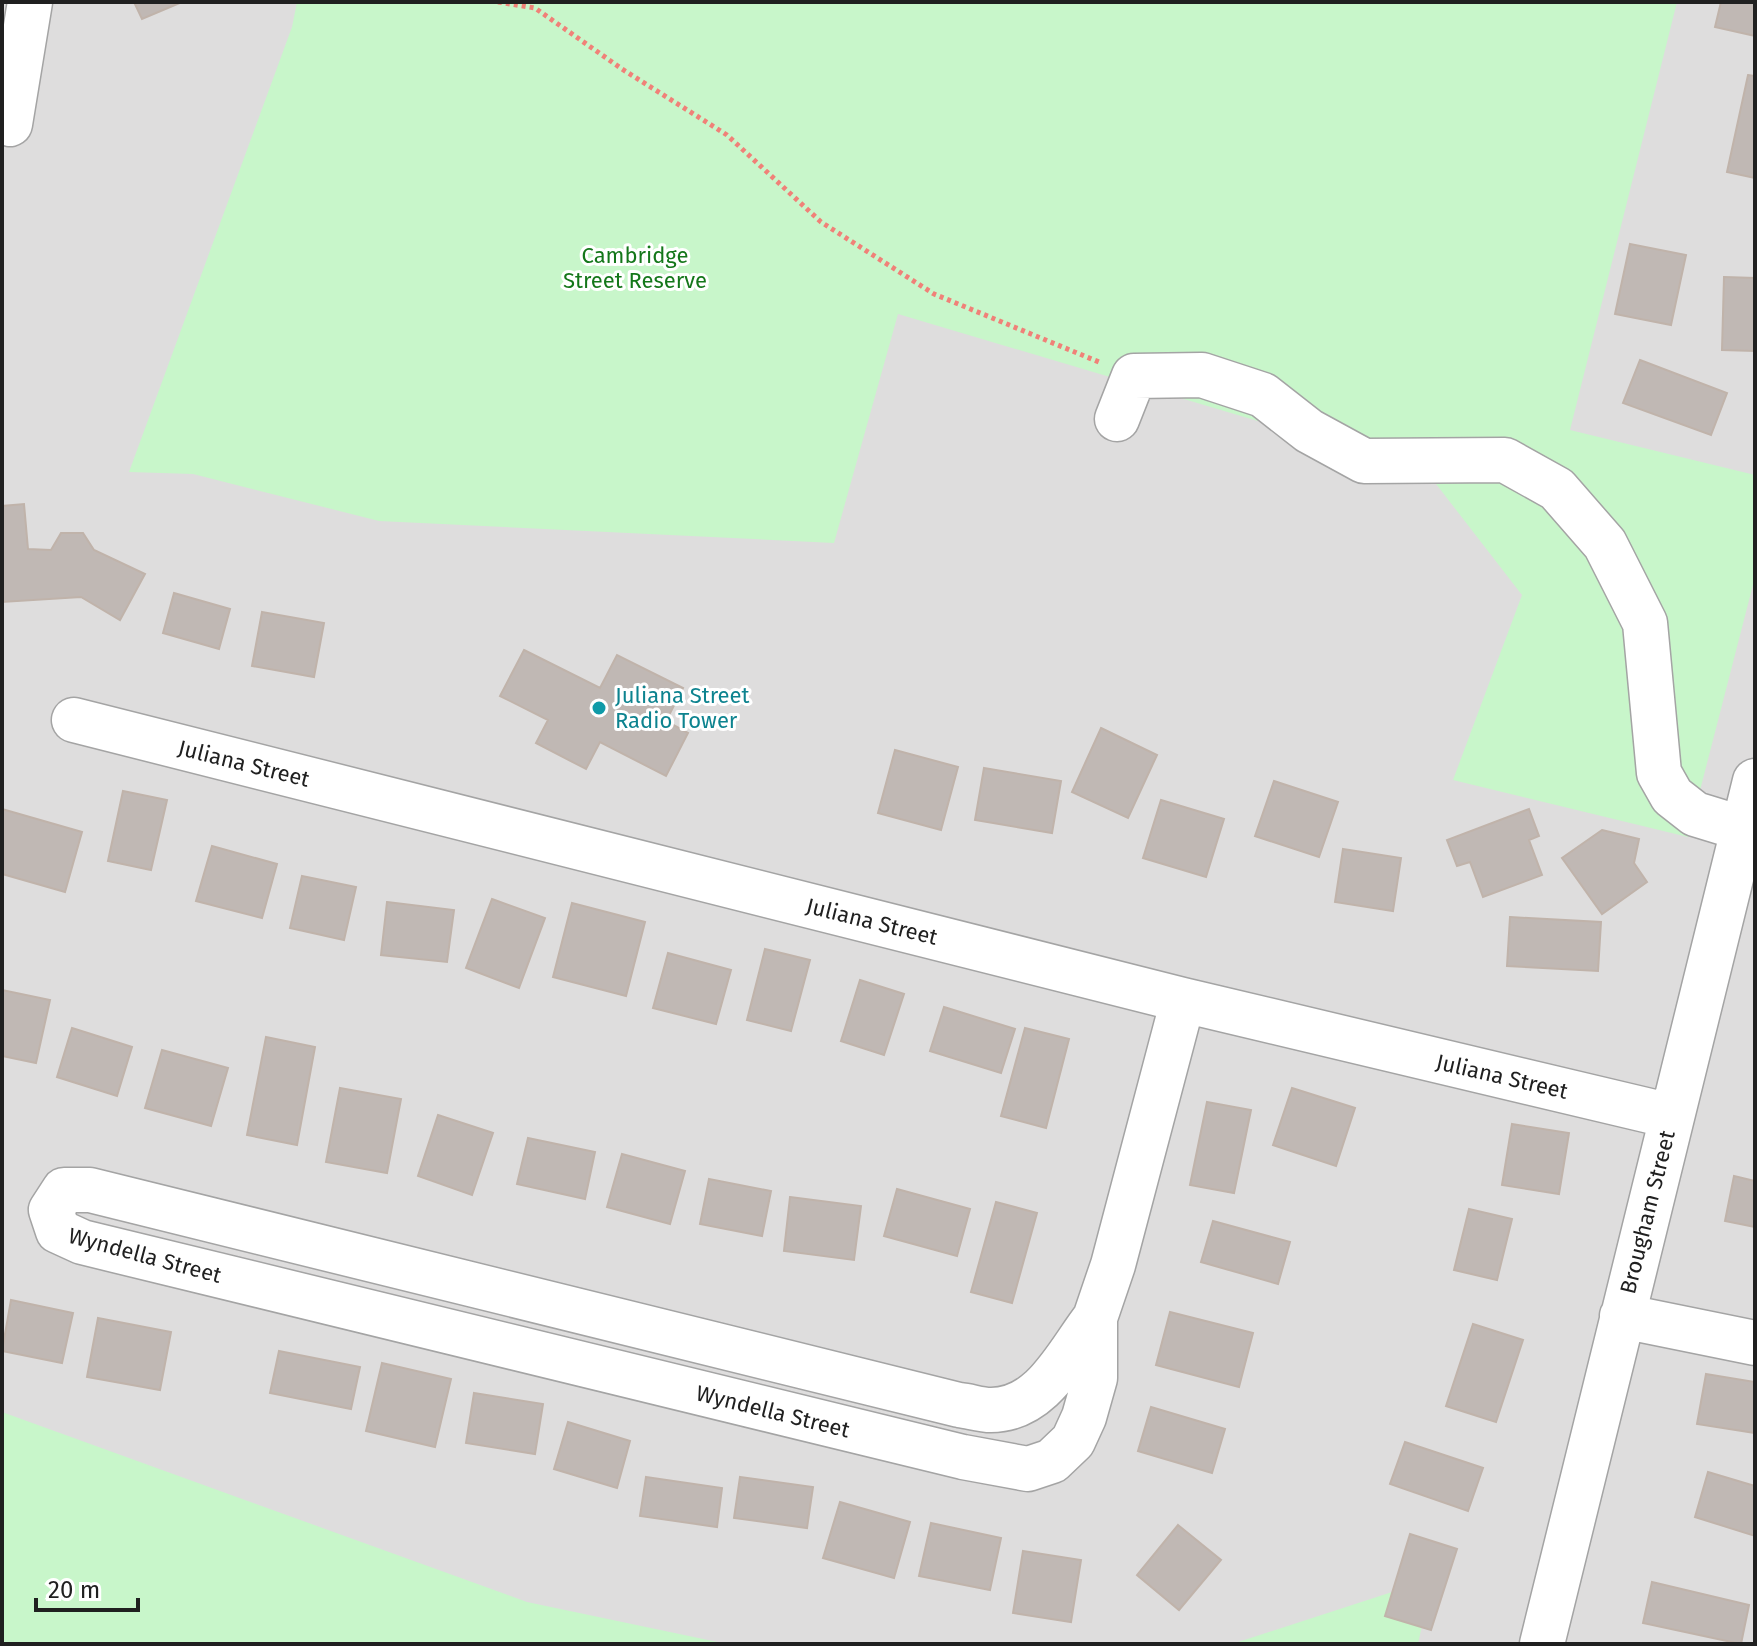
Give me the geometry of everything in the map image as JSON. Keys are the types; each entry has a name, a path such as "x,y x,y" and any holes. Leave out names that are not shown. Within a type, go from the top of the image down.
{"street":[{"path":"10,124 30,2"},
{"path":"1117,419 1134,376 1202,375 1263,395 1309,431 1364,461 1505,460 1557,489 1605,544 1645,623 1659,773 1672,796 1695,814 1751,802"},
{"name":"Juliana Street","path":"74,720 1183,1000 1671,1116"},
{"name":"Brougham Street","path":"1542,1644 1751,802"},
{"name":"Wyndella Street","path":"1095,1318 1052,1379 1026,1402 992,1410 959,1405 90,1190 64,1190 51,1210 58,1231 82,1242 963,1457 1028,1469 1052,1461 1073,1441 1084,1417 1095,1378 1095,1318 1128,1208 1183,1000"},
{"path":"1622,1316 1755,1343"}],"path":[{"path":"498,2 535,8 622,69 727,135 821,222 934,294 1134,376"}],"shaded area":[{"path":"2,2 1755,2 1755,1644 2,1644"}],"green space":[{"name":"Cambridge Street Reserve","path":"297,2 1677,2 1570,430 1755,475 1755,577 1688,837 1453,780 1522,595 1426,471 898,314 834,543 379,521 193,474 129,472 292,27"},
{"path":"2,1412 527,1602 727,1644 2,1644"},
{"path":"1432,1579 1418,1644 1232,1644"}],"building":[{"path":"134,2 182,2 142,19"},
{"path":"1721,2 1755,2 1755,36 1715,27"},
{"path":"1748,75 1755,76 1755,178 1727,172"},
{"path":"1630,244 1686,255 1671,325 1615,314"},
{"path":"1724,277 1755,278 1755,351 1722,350"},
{"path":"1640,360 1727,393 1711,435 1623,403"},
{"path":"24,504 28,549 51,550 61,533 83,533 94,550 145,574 120,620 81,597 2,602 2,506"},
{"path":"174,593 230,609 219,649 163,633"},
{"path":"262,612 324,623 314,677 252,666"},
{"name":"Juliana Street Radio Tower","path":"524,650 600,688 617,655 683,688 666,721 688,733 666,776 600,742 586,769 536,743 548,720 500,696"},
{"path":"1101,728 1157,755 1128,818 1072,792"},
{"path":"895,750 958,767 941,830 878,813"},
{"path":"984,768 1061,781 1052,833 975,820"},
{"path":"1274,781 1338,802 1319,857 1255,836"},
{"path":"123,791 167,800 151,870 108,861"},
{"path":"1161,800 1224,819 1206,877 1143,858"},
{"path":"2,809 82,832 65,892 2,874"},
{"path":"1529,809 1539,836 1529,840 1542,875 1483,897 1470,862 1457,866 1447,840"},
{"path":"1602,830 1639,839 1634,863 1647,882 1602,914 1562,858"},
{"path":"212,846 277,864 262,918 196,901"},
{"path":"1343,849 1401,858 1393,911 1335,902"},
{"path":"302,876 356,887 344,940 290,928"},
{"path":"492,899 545,918 519,988 466,968"},
{"path":"387,902 454,910 447,962 381,955"},
{"path":"572,903 645,922 626,996 553,977"},
{"path":"1510,917 1601,922 1598,971 1507,966"},
{"path":"765,949 810,960 791,1031 747,1020"},
{"path":"668,953 731,970 716,1024 653,1008"},
{"path":"860,980 904,994 884,1055 841,1041"},
{"path":"2,990 50,1000 36,1063 2,1056"},
{"path":"944,1007 1015,1029 1001,1073 930,1051"},
{"path":"72,1028 132,1047 117,1096 57,1077"},
{"path":"1025,1028 1069,1039 1046,1128 1001,1116"},
{"path":"266,1037 315,1047 297,1145 247,1135"},
{"path":"162,1050 228,1068 211,1126 145,1108"},
{"path":"340,1088 401,1099 387,1173 326,1162"},
{"path":"1292,1088 1355,1108 1336,1166 1273,1145"},
{"path":"1207,1102 1251,1110 1234,1193 1190,1185"},
{"path":"438,1115 493,1133 472,1195 418,1176"},
{"path":"1512,1124 1569,1133 1559,1194 1502,1185"},
{"path":"528,1138 595,1152 585,1199 517,1184"},
{"path":"622,1154 685,1171 670,1224 607,1207"},
{"path":"1734,1176 1755,1181 1755,1227 1725,1221"},
{"path":"709,1179 771,1191 762,1236 700,1224"},
{"path":"897,1189 970,1209 957,1256 884,1236"},
{"path":"790,1197 861,1206 854,1260 784,1251"},
{"path":"996,1202 1037,1213 1012,1303 971,1292"},
{"path":"1469,1209 1512,1219 1497,1280 1454,1270"},
{"path":"1213,1221 1290,1242 1278,1284 1201,1262"},
{"path":"11,1300 73,1313 62,1363 2,1351"},
{"path":"1170,1312 1253,1333 1239,1387 1156,1365"},
{"path":"98,1318 171,1332 160,1390 87,1377"},
{"path":"1473,1324 1523,1340 1496,1422 1446,1406"},
{"path":"279,1351 360,1367 351,1409 270,1393"},
{"path":"382,1363 451,1379 435,1447 366,1431"},
{"path":"1706,1374 1755,1382 1755,1433 1697,1424"},
{"path":"474,1393 543,1404 535,1454 466,1443"},
{"path":"1151,1407 1225,1429 1212,1473 1138,1451"},
{"path":"568,1422 630,1441 617,1488 554,1469"},
{"path":"1405,1442 1483,1468 1468,1511 1390,1484"},
{"path":"1708,1472 1755,1486 1755,1536 1695,1517"},
{"path":"646,1477 722,1488 717,1527 640,1516"},
{"path":"740,1477 813,1487 807,1528 734,1518"},
{"path":"840,1502 910,1522 894,1578 823,1558"},
{"path":"931,1523 1001,1538 990,1590 919,1576"},
{"path":"1178,1525 1221,1560 1179,1610 1137,1575"},
{"path":"1410,1534 1457,1549 1431,1630 1385,1616"},
{"path":"1023,1551 1081,1560 1071,1622 1013,1613"},
{"path":"1652,1582 1749,1605 1741,1644 1643,1623"}],"place":[{"name":"Juliana Street Radio Tower","path":"599,708"}]}
